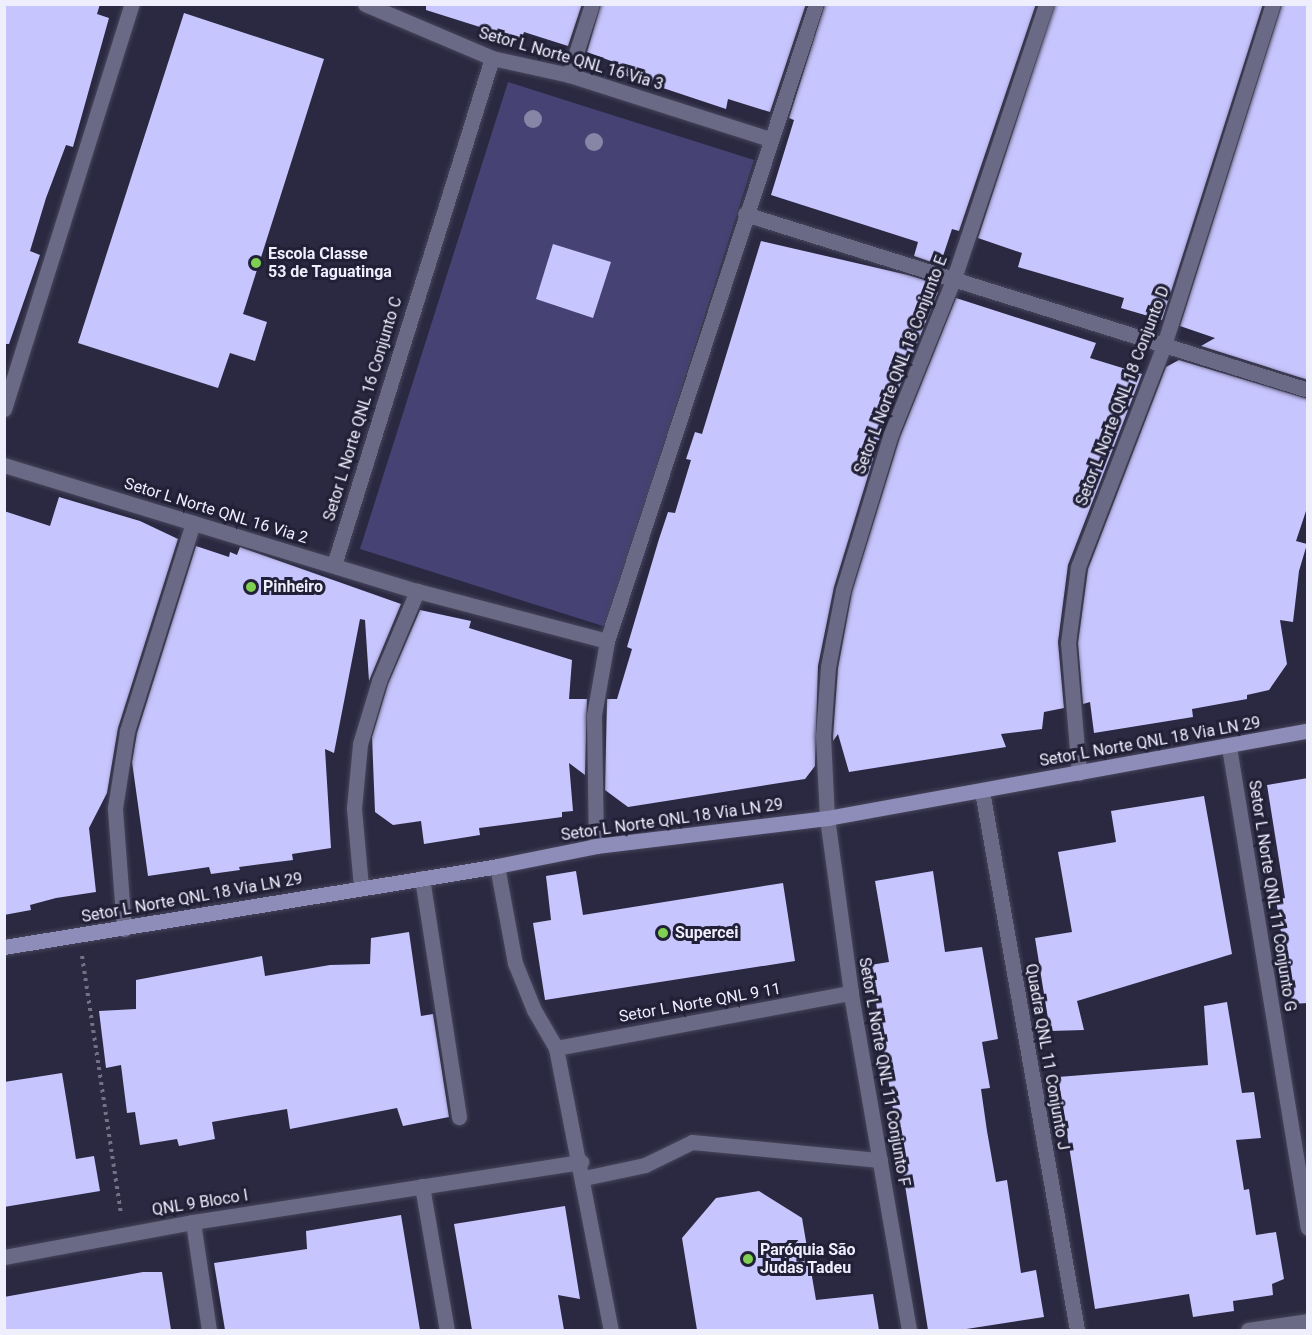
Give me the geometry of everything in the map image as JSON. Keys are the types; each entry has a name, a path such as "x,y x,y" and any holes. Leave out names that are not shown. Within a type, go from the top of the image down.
{"street":[{"path":"4,409 132,4"},
{"path":"569,75 592,4"},
{"path":"596,846 594,715 607,641 745,214 816,4"},
{"name":"Setor L Norte QNL 18 Conjunto E","path":"827,818 823,736 828,667 843,590 891,434 954,278 1046,4"},
{"name":"Setor L Norte QNL 18 Conjunto D","path":"1079,773 1068,643 1078,567 1163,348 1273,4"},
{"name":"Setor L Norte QNL 16 Via 3","path":"368,5 492,58 569,75 770,139"},
{"name":"Setor L Norte QNL 16 Conjunto C","path":"333,565 492,58"},
{"path":"745,214 954,278 1163,348 1308,390"},
{"name":"Setor L Norte QNL 16 Via 2","path":"4,465 417,591 607,641"},
{"path":"124,929 115,808 127,731 193,523"},
{"path":"361,887 354,808 360,744 379,681 417,591"},
{"name":"Setor L Norte QNL 18 Via LN 29","path":"4,947 497,866 596,846 827,818 1229,747 1308,730"},
{"name":"Setor L Norte QNL 11 Conjunto G","path":"1229,747 1308,1228"},
{"name":"Quadra QNL 11 Conjunto J","path":"982,791 1077,1330"},
{"name":"Setor L Norte QNL 11 Conjunto F","path":"827,818 851,993 909,1330"},
{"path":"497,866 515,963 534,1010 556,1048 581,1162 611,1330"},
{"path":"422,878 459,1117"},
{"name":"Setor L Norte QNL 9 11","path":"556,1048 851,993"},
{"path":"584,1178 645,1165 692,1142 880,1160"},
{"name":"QNL 9 Bloco I","path":"4,1257 193,1222 581,1162"},
{"path":"422,1186 447,1330"},
{"path":"193,1222 209,1330"},
{"path":"1248,1330 1308,1321"}],"path":[{"path":"78,936 124,1234"}],"shaded area":[{"path":"508,82 754,160 606,627 360,549"}],"building":[{"path":"4,4 100,4 97,14 109,18 73,147 66,145 46,198 30,251 40,255 9,344 4,344"},
{"path":"426,4 582,4 568,46 524,32 521,40 426,10"},
{"path":"601,4 806,4 770,112 728,99 726,109 618,73 619,64 587,52"},
{"path":"825,4 1036,4 959,231 952,229 940,265 914,256 918,242 771,195 794,120 789,118"},
{"path":"1055,4 1263,4 1162,320 1121,308 1124,298 1018,267 1022,253 978,238"},
{"path":"1282,4 1308,4 1308,380 1201,346 1215,338 1180,326"},
{"path":"184,13 324,59 243,314 267,322 255,361 230,353 218,388 78,343"},
{"path":"761,241 908,275 934,283 931,291 938,292 882,430 834,587 818,666 815,766 805,779 628,807 605,790 607,699 617,699 632,649 627,647 659,539 668,512 675,513 691,460 686,459 695,432 702,434"},
{"path":"553,244 611,262 593,318 536,299"},
{"path":"956,298 1096,343 1090,358 1142,374 1068,565 1058,642 1064,708 1044,712 1042,729 1001,734 1006,747 849,772 838,734 833,741 833,736 838,668 852,592 900,437"},
{"path":"1179,360 1308,399 1308,505 1296,541 1307,544 1299,571 1293,622 1280,620 1287,664 1269,690 1247,695 1247,699 1192,709 1193,717 1094,733 1090,702 1083,704 1078,643 1088,569 1166,367"},
{"path":"59,497 140,521 178,539 118,728 107,793 89,828 96,892 56,898 30,905 31,910 4,915 4,511 50,526"},
{"path":"196,546 229,557 230,552 237,555 240,547 401,604 369,681 365,620 360,619 334,753 325,749 331,848 292,854 293,860 239,867 240,870 211,874 209,867 148,876 132,762 137,733"},
{"path":"420,610 471,621 469,628 572,660 569,699 587,699 585,775 569,763 573,811 562,812 562,817 479,828 480,835 424,844 421,821 393,825 375,812 372,737 388,684"},
{"path":"1308,778 1308,1003 1292,1004 1276,900 1285,898 1267,785"},
{"path":"1204,796 1232,954 1077,1001 1084,1030 1050,1031 1035,938 1072,932 1058,852 1116,842 1111,811"},
{"name":"Supercei","path":"576,871 583,915 783,883 795,961 545,1000 533,923 551,920 546,876"},
{"path":"933,871 945,952 982,947 998,1039 982,1042 990,1088 981,1089 987,1131 996,1182 1007,1180 1021,1273 1036,1270 1044,1317 960,1330 928,1330 870,965 889,962 875,881"},
{"path":"409,932 421,1016 433,1014 449,1117 403,1126 397,1108 290,1129 287,1109 212,1122 215,1139 179,1146 177,1139 140,1145 135,1112 127,1113 121,1065 106,1068 99,1011 136,1009 136,980 262,956 265,976 330,965 370,964 371,938"},
{"path":"1227,1002 1242,1093 1254,1092 1261,1138 1236,1140 1244,1190 1249,1189 1256,1235 1276,1232 1284,1279 1272,1284 1273,1295 1233,1301 1234,1311 1193,1317 1189,1294 1095,1309 1058,1077 1208,1065 1204,1006"},
{"path":"62,1073 76,1159 94,1156 100,1191 4,1207 4,1082"},
{"name":"Paróquia São Judas Tadeu","path":"759,1191 802,1218 816,1300 873,1294 879,1330 697,1330 682,1238 716,1198"},
{"path":"565,1206 580,1299 558,1295 564,1330 472,1330 454,1224"},
{"path":"401,1215 420,1330 225,1330 214,1263 307,1249 306,1231"},
{"path":"143,1272 162,1272 171,1330 4,1330 4,1297"}],"place":[{"name":"Escola Classe 53 de Taguatinga","path":"256,263"},
{"name":"Pinheiro","path":"251,587"},
{"name":"Supercei","path":"663,933"},
{"name":"Paróquia São Judas Tadeu","path":"748,1259"}]}
